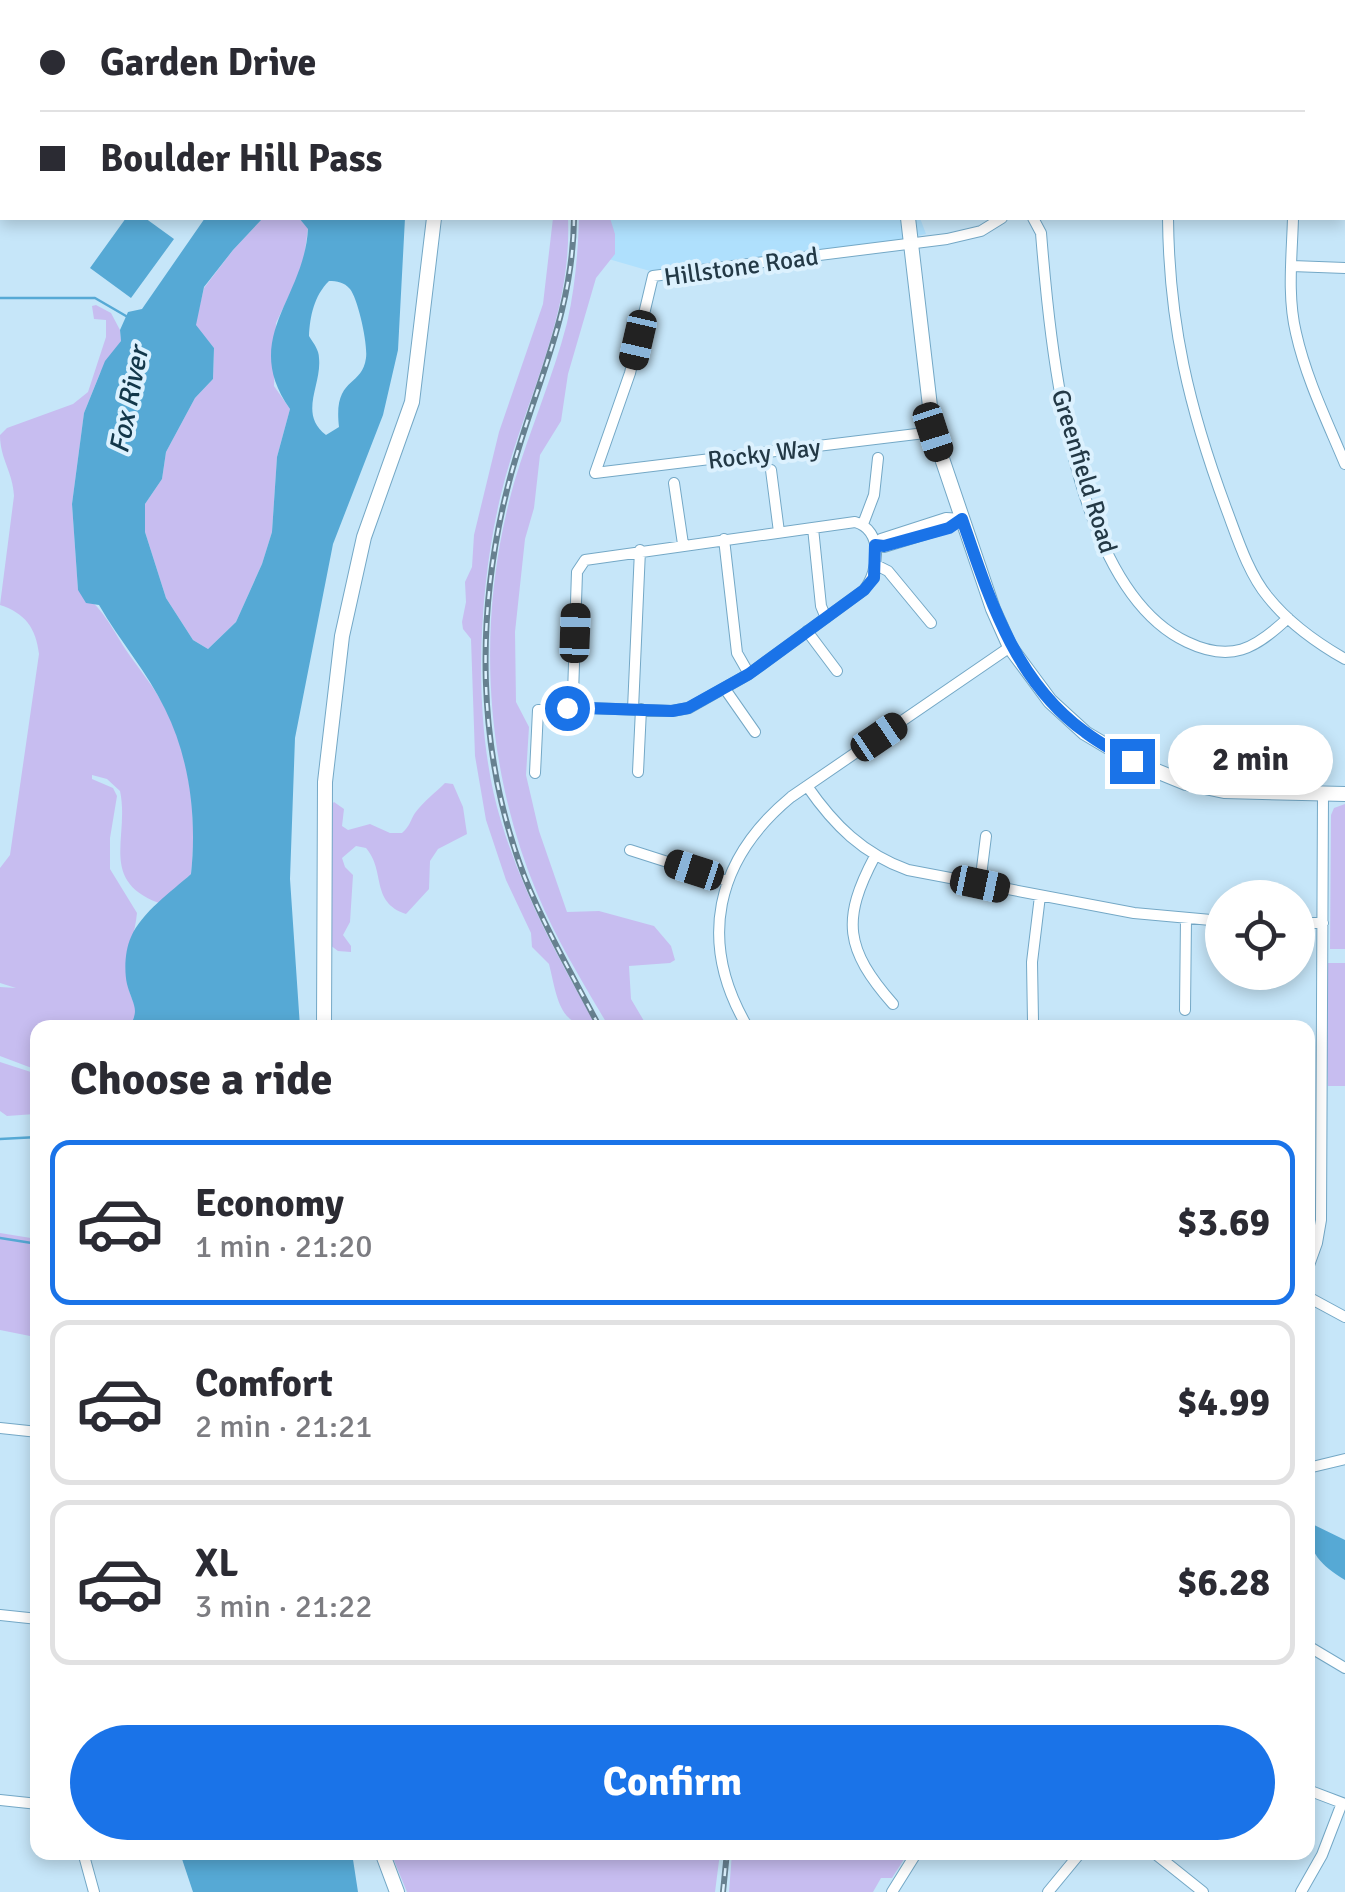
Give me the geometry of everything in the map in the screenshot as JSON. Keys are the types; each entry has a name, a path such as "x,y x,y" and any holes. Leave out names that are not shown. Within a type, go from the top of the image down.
{"street":[{"path":"324,1020 325,782 342,636 364,537 412,402 434,220"},
{"path":"908,220 933,432 993,610 1010,647 1065,716 1132,761 1186,782 1224,791 1345,794"},
{"path":"912,242 968,235 998,220"},
{"name":"Greenfield Road","path":"1034,220 1041,233 1051,349 1062,405 1098,530 1122,582 1141,608 1164,628 1210,650 1233,652 1255,645 1288,618"},
{"path":"1168,220 1175,319 1193,416 1233,528 1269,599 1288,618 1345,658"},
{"path":"1292,220 1296,334 1306,370 1342,446 1345,464"},
{"name":"Hillstone Road","path":"596,474 630,373 653,276 912,242"},
{"path":"1292,266 1345,268"},
{"name":"Rocky Way","path":"596,474 933,432"},
{"path":"864,524 874,496 878,458"},
{"path":"771,470 779,532"},
{"path":"674,483 683,544"},
{"path":"875,545 881,539 946,518 962,519"},
{"path":"864,524 874,536 874,578 864,590 749,674 688,708 587,708 578,703 573,694 577,572 581,563 590,558 683,544 864,524"},
{"path":"812,528 820,606 826,618"},
{"path":"724,539 737,652 749,674"},
{"path":"638,772 640,550"},
{"path":"876,565 888,571 931,623"},
{"path":"807,631 836,671"},
{"path":"743,1020 732,1000 720,959 719,918 727,881 743,847 759,825 807,786 1010,647"},
{"path":"725,688 754,732"},
{"path":"536,773 538,710 578,703"},
{"path":"807,786 840,829 875,856 908,870 1134,913 1205,920"},
{"path":"1315,1249 1321,1220 1323,794"},
{"path":"980,884 986,836"},
{"path":"630,850 727,881"},
{"path":"875,856 856,891 852,923 863,966 893,1004"},
{"path":"1033,1020 1032,962 1040,896"},
{"path":"1185,1010 1186,918"},
{"path":"1315,924 1323,924"},
{"path":"1315,1220 1321,1220"},
{"path":"1315,1301 1345,1317"},
{"path":"0,1428 30,1431"},
{"path":"1315,1466 1345,1459"},
{"path":"0,1615 30,1619"},
{"path":"1315,1650 1345,1668"},
{"path":"1301,1892 1344,1804 1315,1793"},
{"path":"0,1800 30,1803"},
{"path":"85,1860 94,1892"},
{"path":"385,1860 397,1892"},
{"path":"892,1892 912,1860"},
{"path":"1048,1892 1074,1860"},
{"path":"1163,1860 1203,1892"}],"shaded area":[{"path":"261,220 301,220 308,228 303,266 276,323 274,386 290,409 277,457 272,532 236,622 208,649 193,640 166,598 145,532 145,504 162,479 166,452 195,398 213,379 214,348 195,325 204,288"},
{"path":"553,220 568,220 568,252 557,317 506,475 489,557 481,648 485,738 501,821 520,875 593,1020 572,1020 561,1007 549,964 532,947 531,933 506,880 486,820 475,756 471,639 462,622 474,535 499,432 543,304"},
{"path":"579,220 611,220 615,254 596,278 568,374 561,421 540,455 534,508 525,539 515,632 516,702 529,727 526,775 539,831 567,912 599,911 654,926 671,946 675,960 670,963 629,966 631,999 643,1020 605,1020 537,893 505,793 491,690 490,638 502,534 514,483 567,323"},
{"path":"602,220 921,220 926,234 650,271 605,258"},
{"path":"92,306 111,313 121,341 100,373 84,413 72,504 78,590 105,617 157,693 174,727 190,790 193,853 191,874 159,903 140,893 122,870 120,791 107,779 92,775 92,779 113,788 117,796 110,869 137,913 127,975 135,1014 132,1020 30,1020 30,1067 0,1056 0,987 16,988 0,983 0,868 10,855 39,654 28,623 0,605 14,496 0,435 7,428 73,404 88,392 106,337 106,320 94,319"},
{"path":"445,783 453,784 463,807 467,834 438,849 430,861 429,889 406,914 387,902 366,848 356,846 342,858 353,875 350,922 343,935 351,952 338,951 330,945 329,807 334,802 344,809 342,826 348,830 370,824 390,833 402,833 418,809"},
{"path":"1345,804 1345,949 1330,949 1331,815 1334,808"},
{"path":"1324,963 1345,963 1345,1086 1328,1086"},
{"path":"0,1062 30,1072 30,1114 7,1116 0,1111"},
{"path":"0,1233 30,1238 30,1336 0,1330"},
{"path":"394,1860 719,1860 715,1892 407,1892"},
{"path":"731,1860 904,1860 892,1878 881,1878 873,1892 729,1892"}],"water":[{"path":"125,220 148,220 174,239 131,298 90,268"},
{"name":"Fox River","path":"204,220 261,220 204,287 196,325 214,348 213,379 195,398 166,452 162,479 145,504 145,532 166,598 193,640 208,649 236,622 272,532 277,457 290,409 276,384 271,361 279,319 304,254 308,229 301,220 405,220 398,350 383,415 333,544 295,738 290,879 300,1020 133,1020 135,1011 126,973 129,942 150,911 191,874 193,832 186,769 174,728 99,605 86,603 78,590 72,504 84,413 105,361 121,341 120,330 128,312 142,309","holes":["329,281 340,282 353,294 364,333 366,358 340,399 339,427 326,435 318,427 312,409 319,358 309,336 316,300"]},
{"path":"1315,1525 1345,1540 1345,1580 1329,1569 1317,1556"},
{"path":"182,1860 353,1860 358,1892 193,1892"}],"waterway":[{"path":"0,298 95,298 126,316"},
{"path":"0,1139 30,1137"},
{"path":"0,1238 30,1243"}],"railway":[{"path":"574,220 567,288 559,321 509,482 498,531 486,631 486,682 489,732 509,830 542,916 596,1020"},
{"path":"723,1892 726,1860"}],"route":[{"path":"567,708 578,703 587,708 672,711 705,701 749,674 864,590 874,578 875,545 949,528 962,519 1010,647 1065,716 1132,761"}]}
